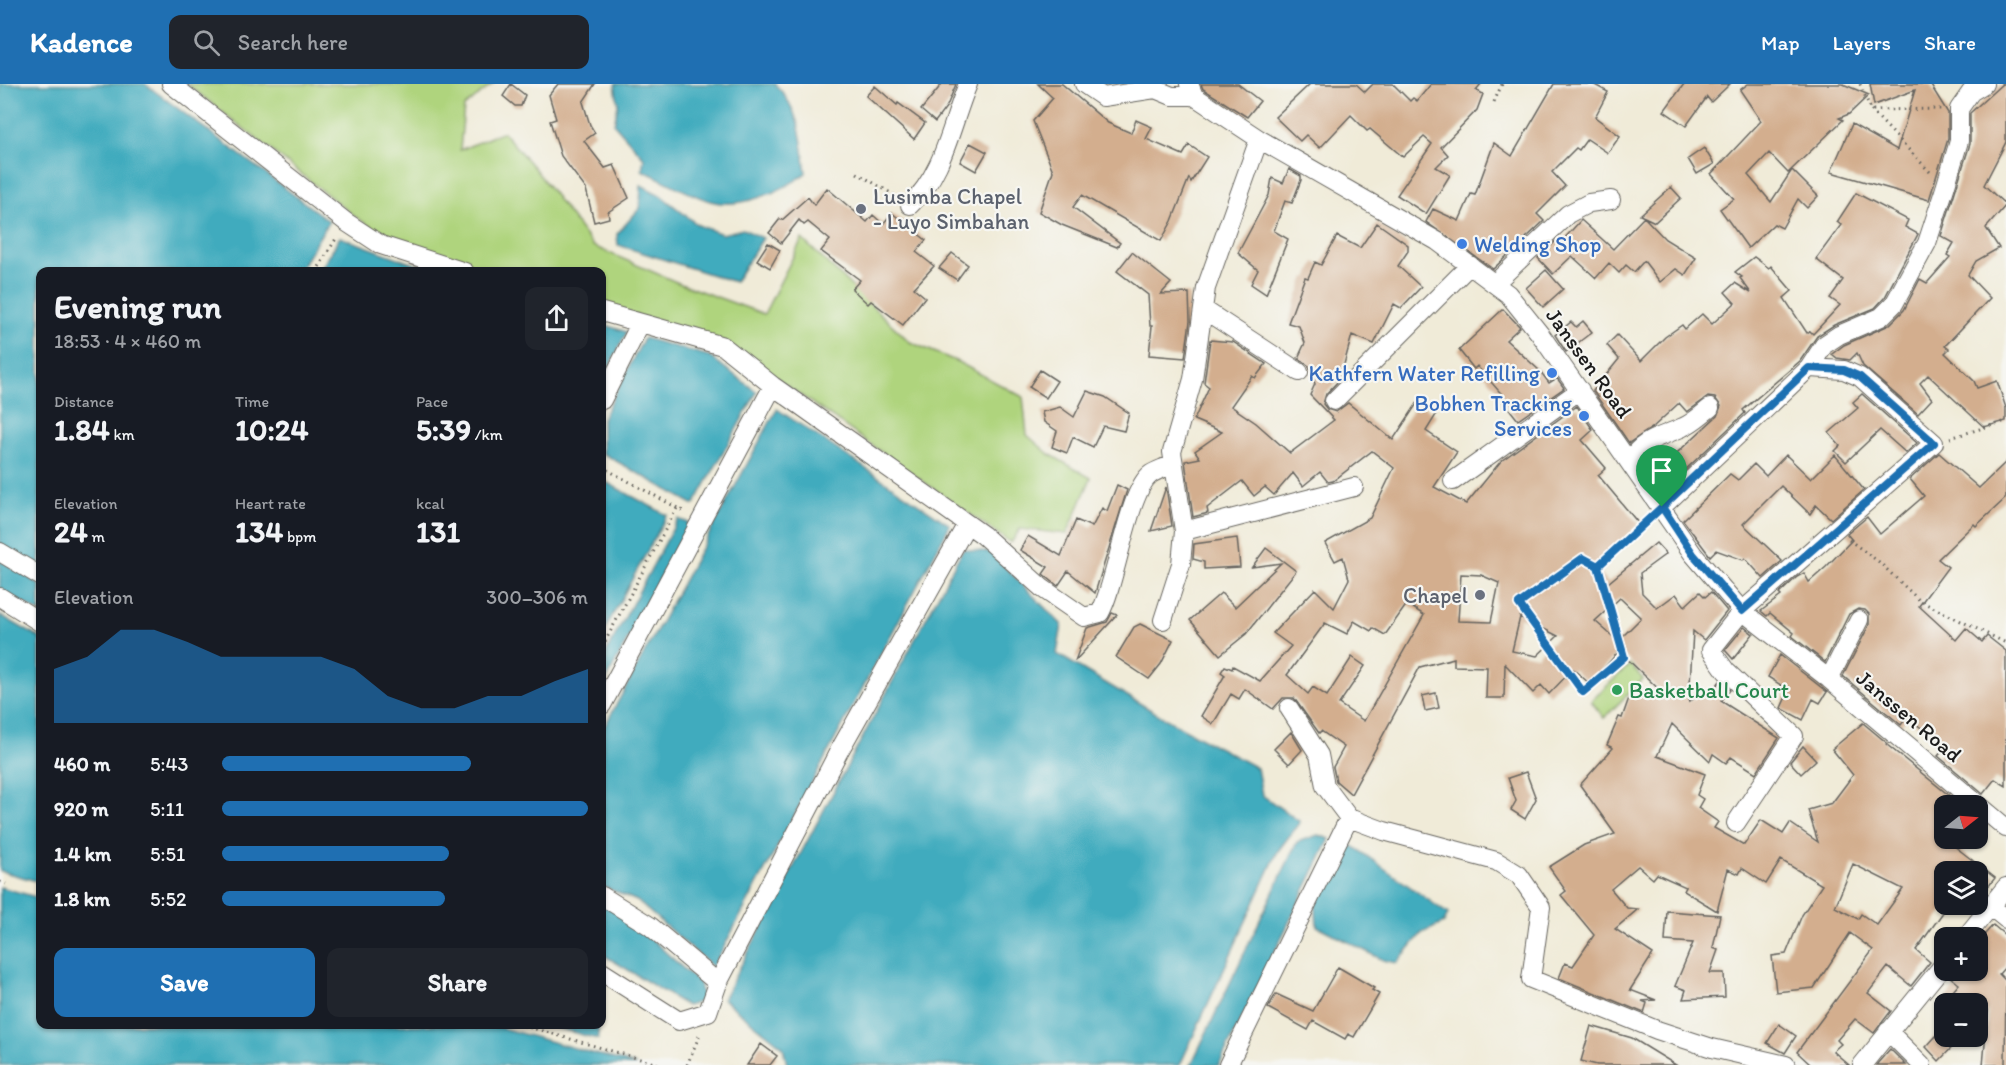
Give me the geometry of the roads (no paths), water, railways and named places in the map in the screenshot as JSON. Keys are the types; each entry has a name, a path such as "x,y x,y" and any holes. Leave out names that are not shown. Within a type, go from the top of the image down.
{"street":[{"path":"171,84 345,222 381,245 449,267"},
{"path":"910,205 919,198 945,150 968,84"},
{"path":"1084,84 1102,97 1155,89 1172,96 1191,90"},
{"path":"1662,507 1809,368 1824,345 1839,335 1881,317 1894,304 1927,243 1946,188 1959,141 1959,109 1971,92 1984,84"},
{"name":"Janssen Road","path":"1191,90 1259,140 1437,241 1508,294 1580,390 1693,554 1742,611 1829,679 2006,828"},
{"path":"1163,620 1181,564 1184,531 1172,464 1172,452 1193,379 1206,288 1259,140"},
{"path":"1495,283 1568,214 1590,203 1611,200"},
{"path":"1334,400 1470,265"},
{"path":"1203,309 1299,372"},
{"path":"606,313 723,346 773,386 967,524 1042,588 1084,617 1100,613 1106,602 1119,550 1141,486 1150,475 1172,464"},
{"path":"606,392 640,324"},
{"path":"1736,823 1794,736 1714,657 1711,650 1742,611 1934,443 1860,377 1844,370 1809,368"},
{"path":"606,697 699,520 773,386"},
{"path":"1453,481 1580,390"},
{"path":"1630,461 1634,452 1653,438 1685,426 1710,408"},
{"path":"1184,531 1354,487"},
{"path":"606,975 679,1021 708,1012 718,983 838,753 967,524"},
{"path":"0,552 36,574"},
{"path":"1181,564 1196,575"},
{"path":"0,597 36,620"},
{"path":"1829,679 1859,620"},
{"path":"1289,708 1318,755 1325,786 1349,818 1384,831 1496,861 1519,875 1541,907 1531,979 1657,1030 1712,1048 1786,1065"},
{"path":"1228,1065 1349,818"},
{"path":"1974,927 2006,887"},
{"path":"606,898 650,926 718,983"},
{"path":"1990,906 2006,919"},
{"path":"1863,1065 1934,976"},
{"path":"1888,1031 1922,1065"}],"water":[{"path":"0,84 145,84 329,221 301,267 36,267 36,567 0,545"},
{"path":"615,84 775,84 795,114 806,173 786,186 761,197 734,203 710,201 684,191 642,170 644,158 614,124 618,105"},
{"path":"641,185 660,195 698,225 722,234 743,229 763,238 735,282 618,245 617,234 640,208"},
{"path":"340,237 423,267 322,267"},
{"path":"606,325 627,332 606,373"},
{"path":"644,338 709,356 757,392 694,505 606,455 606,411"},
{"path":"777,409 950,525 713,967 637,901 606,888 606,724"},
{"path":"606,482 667,515 606,627"},
{"path":"678,519 689,523 606,680 606,653"},
{"path":"963,549 990,552 1062,625 1057,654 1166,719 1257,768 1262,795 1300,822 1278,851 1180,1065 787,1065 783,1047 723,999"},
{"path":"0,560 36,582 36,611 0,590"},
{"path":"0,615 36,636 36,881 0,871"},
{"path":"1318,835 1330,839 1219,1065 1191,1065 1297,842"},
{"path":"1353,846 1448,914 1444,923 1422,933 1397,963 1383,960 1317,926 1315,900 1341,851"},
{"path":"0,887 36,897 36,1029 506,1029 636,1065 0,1065"},
{"path":"606,907 623,913 699,983 703,1001 687,1006 606,956"},
{"path":"561,1029 598,1029 598,1039"}],"place":[{"name":"Lusimba Chapel - Luyo Simbahan","path":"861,209"},
{"name":"Welding Shop","path":"1462,244"},
{"name":"Kathfern Water Refilling","path":"1552,373"},
{"name":"Bobhen Tracking Services","path":"1584,416"},
{"name":"Chapel","path":"1480,595"},
{"name":"Basketball Court","path":"1617,690"}]}
